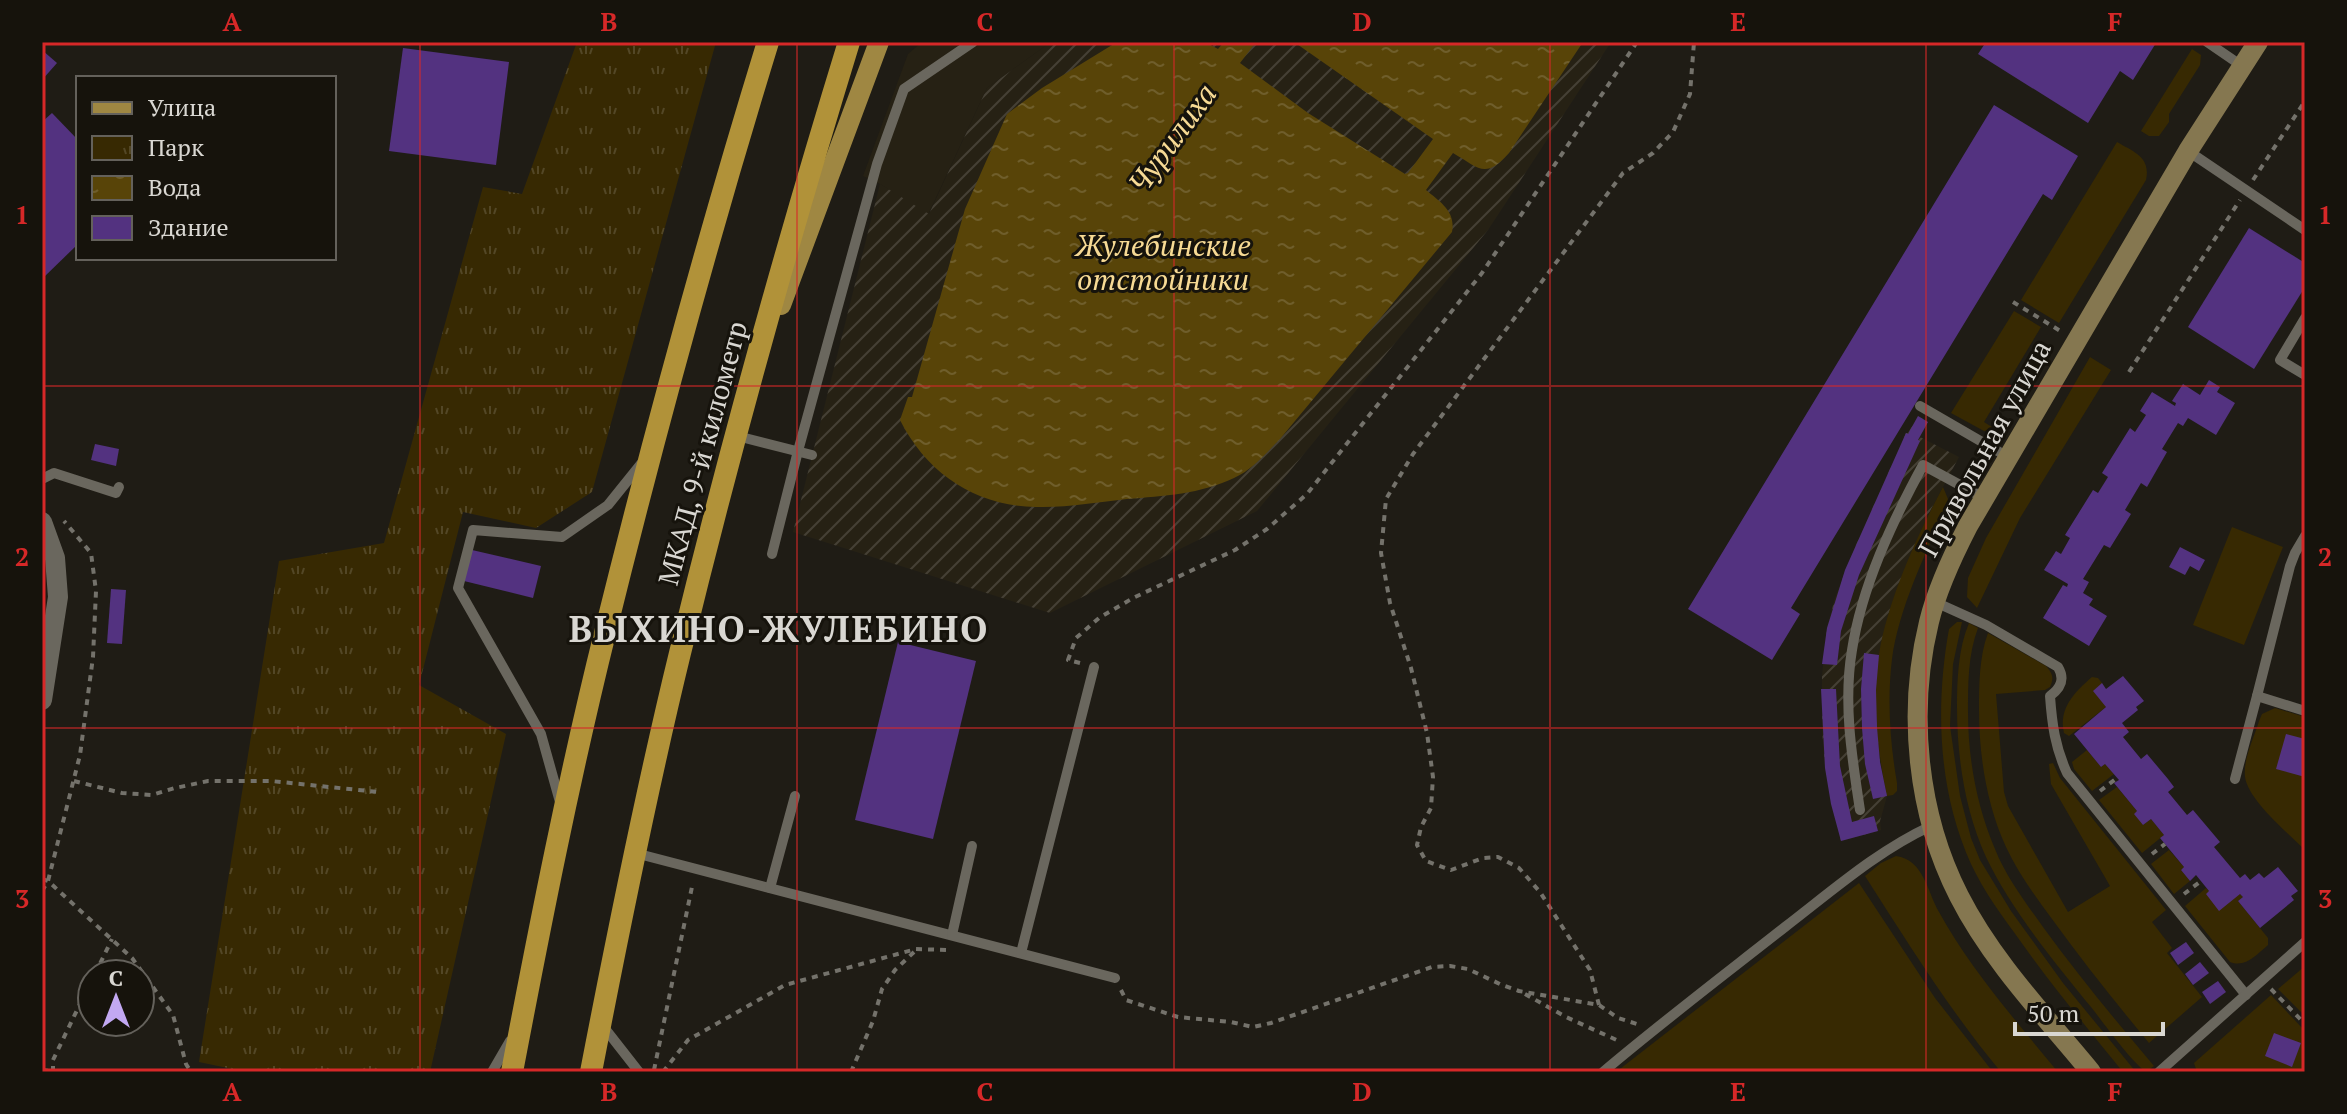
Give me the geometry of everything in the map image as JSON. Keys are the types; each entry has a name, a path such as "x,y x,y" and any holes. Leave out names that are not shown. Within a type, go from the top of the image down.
{"highway":[{"name":"МКАД, 9-й километр","path":"512,1072 604,634 744,118 768,42"},
{"name":"МКАД, 9-й километр","path":"591,1072 635,853 680,653 749,391 849,42"}],"main road":[{"path":"749,391 879,42"},
{"name":"Привольная улица","path":"2091,1072 1998,957 1948,873 1931,826 1923,780 1918,713 1922,660 1935,602 1949,564 1984,498 2188,151 2258,42"}],"street":[{"path":"42,700 58,597 52,520"}],"lane":[{"path":"772,554 877,164 904,89 973,42"},
{"path":"2207,42 2242,66"},
{"path":"2188,151 2305,230"},
{"path":"2305,318 2280,360 2305,375"},
{"path":"1920,406 2008,457"},
{"path":"737,436 812,455"},
{"path":"564,815 541,734 458,588 473,530 562,537 608,505 653,450"},
{"path":"1860,810 1850,728 1852,651 1862,606 1881,556 1923,465 1984,498"},
{"path":"42,479 54,473 116,493 119,487"},
{"path":"2235,779 2290,566 2305,536"},
{"path":"1935,602 1986,625 2058,667 2062,682 2050,696 2055,741 2067,773 2246,995"},
{"path":"1021,953 1094,667"},
{"path":"2257,696 2305,711"},
{"path":"770,888 795,796"},
{"path":"1603,1072 1858,871 1905,838 1931,826"},
{"path":"952,935 972,846"},
{"path":"635,853 1115,978"},
{"path":"2159,1072 2305,942"},
{"path":"492,1072 521,1022"},
{"path":"600,1023 639,1072"}],"path":[{"path":"1094,667 1068,660 1076,638 1099,618 1133,598 1235,550 1267,529 1307,494 1482,273 1637,42"},
{"path":"1599,1005 1590,970 1540,892 1519,868 1498,857 1483,858 1451,870 1426,861 1417,845 1421,827 1431,808 1433,777 1427,733 1385,578 1381,553 1386,499 1413,454 1623,173 1653,153 1673,132 1690,94 1694,42"},
{"path":"2129,372 2305,101"},
{"path":"2013,302 2076,340"},
{"path":"42,891 48,881 80,755 93,657 96,591 91,553 52,520"},
{"path":"2089,800 2117,778"},
{"path":"74,781 122,793 152,795 208,781 271,781 378,792"},
{"path":"654,1072 695,869"},
{"path":"42,879 48,881 132,958 173,1015 188,1072"},
{"path":"2173,904 2201,881"},
{"path":"102,958 112,939"},
{"path":"851,1072 873,1021 882,989 895,970 916,949"},
{"path":"663,1072 688,1040 785,985 916,949 946,950"},
{"path":"1115,978 1126,1000 1178,1017 1253,1027 1432,967 1450,966 1468,969 1519,991 1566,1017 1632,1047"},
{"path":"2270,987 2305,1024"},
{"path":"1519,991 1599,1005 1618,1018 1638,1024 1659,1025"},
{"path":"42,1070 54,1072 53,1060 76,1012"}],"shaded area":[{"path":"922,42 1051,42 987,88 928,215 863,176 908,54"},
{"name":"Жулебинские отстойники","path":"1051,42 1611,42 1488,230 1257,511 1050,613 793,532 880,184 929,214 987,88"},
{"path":"1918,416 1928,422 1920,437 1959,457 1915,546 1889,613 1879,655 1880,762 1887,796 1880,821 1881,830 1841,841 1825,768 1822,730 1822,676 1827,628 1856,545 1906,433"}],"green space":[{"path":"577,42 716,42 592,492 536,528 463,512 419,685 506,734 430,1072 247,1072 199,1062 279,561 384,543 483,187 522,194"},
{"path":"2192,49 2201,55 2200,65 2159,136 2149,136 2141,131"},
{"path":"2117,142 2144,161 2146,180 2059,323 2021,300"},
{"path":"2014,311 2041,327 1984,422 1995,429 1984,431 1951,413"},
{"path":"2090,357 2111,370 2020,518 1977,608 1967,597 1968,578 1986,538"},
{"path":"1943,487 1948,499 1947,507 1914,582 1895,640 1890,674 1890,706 1897,791 1887,796 1877,725 1879,654 1889,612 1905,568"},
{"path":"2232,527 2283,547 2244,645 2193,625"},
{"path":"1962,622 1953,664 1950,726 1960,796 1971,838 1980,860 2011,911 2063,983 2136,1072 2123,1072 2071,1008 2001,914 1971,864 1952,807 1942,748 1945,658 1949,629"},
{"path":"1969,623 1978,628 1969,669 1970,747 1975,782 1989,833 2005,870 2030,909 2083,980 2154,1066 2146,1072 2118,1042 2034,935 2007,896 1986,857 1964,784 1957,727 1959,665"},
{"path":"1988,633 2046,666 2052,676 2050,687 2045,690 1996,694 2004,792 2008,806 2068,912 2110,886 2051,784 2049,764 2053,763 2060,778 2166,910 2152,922 2172,948 2167,953 2202,997 2149,1043 2033,893 1999,831 1985,780 1979,728 1980,672"},
{"path":"2092,677 2102,683 2106,707 2069,736 2064,733 2063,724 2066,708"},
{"path":"2275,708 2305,717 2305,850 2261,806 2245,777 2247,756 2262,714"},
{"path":"2087,750 2101,767 2105,764 2114,774 2092,791 2072,762"},
{"path":"2117,787 2137,811 2143,825 2151,819 2164,835 2142,853 2099,800"},
{"path":"2169,850 2184,867 2181,870 2190,881 2174,894 2151,864"},
{"path":"1896,856 1913,863 1919,870 1939,912 1965,954 2058,1072 2001,1072 1964,1025 1865,876"},
{"path":"1859,883 1935,998 1993,1072 1616,1072"},
{"path":"2206,888 2209,891 2240,894 2243,897 2238,901 2268,938 2268,945 2246,962 2230,962 2185,906"},
{"path":"2305,966 2305,1016 2278,989"},
{"path":"2271,995 2305,1031 2305,1072 2197,1072 2194,1063"}],"water":[{"name":"Жулебинские отстойники","path":"1117,42 1205,42 1218,49 1224,42 1256,42 1240,63 1308,113 1405,174 1433,139 1294,42 1583,42 1501,161 1482,169 1453,153 1426,190 1449,213 1452,232 1280,439 1247,470 1208,488 1168,495 1047,507 993,501 939,471 911,439 900,420 908,397 912,397 965,209 1007,114 1042,88"}],"building":[{"path":"1986,42 2156,43 2133,80 2120,71 2088,123 1978,54"},
{"path":"403,48 509,62 496,165 389,151"},
{"path":"42,50 57,63 42,80"},
{"path":"1994,105 2078,156 2052,200 2043,194 1791,608 1800,614 1772,660 1688,609"},
{"path":"52,113 76,138 76,246 42,279 42,122"},
{"path":"2249,228 2305,263 2305,287 2254,369 2188,327"},
{"path":"2209,380 2220,387 2217,392 2235,403 2216,435 2188,418 2183,426 2178,423 2162,449 2167,452 2147,487 2141,483 2125,510 2131,514 2110,548 2104,545 2083,579 2089,582 2083,593 2093,599 2089,605 2107,616 2089,646 2043,618 2063,585 2067,587 2068,584 2044,570 2056,551 2061,554 2070,538 2065,535 2093,490 2098,493 2108,477 2102,473 2130,428 2135,432 2146,415 2140,411 2152,392 2175,406 2176,403 2172,401 2183,384 2200,395"},
{"path":"1918,416 1928,422 1859,575 1841,631 1837,665 1822,664 1827,628 1845,570 1906,433"},
{"path":"95,444 119,449 116,466 91,460"},
{"path":"2180,547 2205,560 2199,571 2190,566 2185,575 2169,567"},
{"path":"472,550 541,566 533,598 464,581"},
{"path":"111,589 126,590 122,644 107,643"},
{"path":"898,642 976,661 933,839 855,820"},
{"path":"1864,653 1879,655 1877,727 1887,796 1873,799 1865,764 1862,728"},
{"path":"2123,676 2144,701 2122,723 2129,732 2123,737 2141,759 2147,754 2168,779 2174,787 2168,792 2187,815 2193,810 2220,842 2214,847 2240,878 2245,874 2250,880 2259,873 2264,878 2278,867 2298,891 2291,896 2294,900 2260,928 2238,901 2243,897 2240,894 2219,911 2196,875 2190,881 2181,870 2184,867 2160,838 2164,835 2151,819 2143,825 2134,814 2137,811 2114,783 2119,780 2105,764 2101,767 2074,734 2106,707 2093,691 2102,683 2106,689"},
{"path":"1821,689 1836,689 1840,766 1852,822 1874,816 1878,831 1841,841 1825,768"},
{"path":"2286,734 2305,739 2305,777 2276,769"},
{"path":"2186,942 2194,953 2178,965 2170,953"},
{"path":"2200,962 2209,973 2193,985 2185,974"},
{"path":"2218,981 2226,992 2210,1004 2202,992"},
{"path":"2274,1033 2301,1043 2292,1067 2265,1056"}],"district":[{"name":"ВЫХИНО-ЖУЛЕБИНО","path":"779,628"}],"water label":[{"name":"Чурилиха","path":"1172,138"}]}
